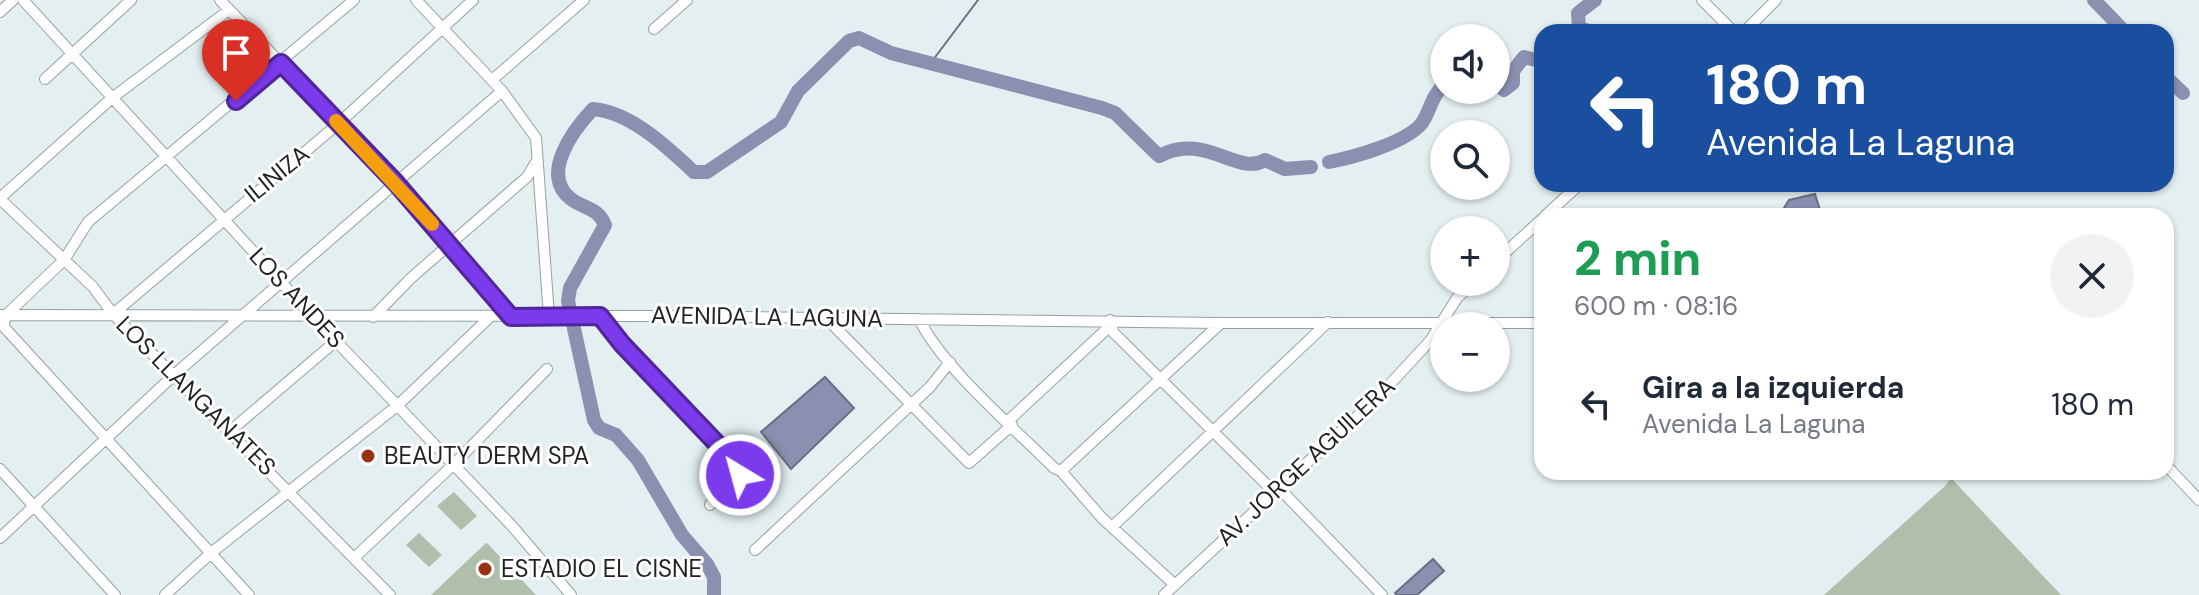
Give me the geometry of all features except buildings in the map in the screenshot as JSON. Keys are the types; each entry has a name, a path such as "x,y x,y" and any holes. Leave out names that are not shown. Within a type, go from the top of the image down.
{"street":[{"path":"0,12 13,0"},
{"name":"LOS ANDES","path":"23,0 571,595"},
{"path":"45,79 131,0"},
{"path":"220,0 396,183 511,317"},
{"path":"249,595 106,441 2,322 64,260 88,222 354,0"},
{"path":"416,0 502,91 536,138 536,162 554,316"},
{"name":"ILINIZA","path":"113,314 338,124 473,0"},
{"path":"492,80 584,0"},
{"path":"654,29 687,0"},
{"path":"1702,0 1726,24"},
{"path":"1752,24 1776,0"},
{"path":"0,198 112,98 229,10"},
{"path":"0,538 175,374 502,91"},
{"path":"373,317 411,278 527,177 536,162"},
{"path":"1554,208 1571,192"},
{"name":"LOS LLANGANATES","path":"0,198 93,287 113,314 291,491 390,595"},
{"path":"1510,248 1534,226"},
{"name":"AV. JORGE AGUILERA","path":"1447,312 1459,296"},
{"name":"AVENIDA LA LAGUNA","path":"2,322 113,314 314,318 600,316 1110,323 1430,323"},
{"path":"600,316 622,344 740,468 740,475 710,505"},
{"path":"165,595 211,553 397,406 489,318"},
{"path":"826,318 969,463 1110,323 1213,430 1382,595"},
{"path":"919,319 934,345 950,362 1054,468 1061,471 1112,527 1175,585"},
{"path":"1112,527 1328,322"},
{"path":"1061,471 1221,323"},
{"name":"AVENIDA LA LAGUNA","path":"1510,323 1534,323"},
{"path":"229,432 336,341"},
{"name":"AV. JORGE AGUILERA","path":"1164,595 1377,398 1430,341"},
{"path":"755,550 910,404 950,362"},
{"path":"354,558 453,465 547,369"},
{"path":"0,469 115,595"},
{"path":"2174,473 2199,500"}],"green space":[{"path":"1953,480 2061,595 1824,595"},
{"path":"454,492 477,516 461,530 437,506"},
{"path":"419,533 442,555 429,567 406,545"},
{"name":"ESTADIO EL CISNE","path":"486,543 536,595 431,595"}],"water":[{"path":"1815,194 1819,208 1784,208 1789,200"},
{"path":"825,377 854,408 791,469 761,432"},
{"path":"1433,559 1444,571 1417,595 1395,593"}],"waterway":[{"path":"930,64 978,0"},
{"path":"1579,24 1578,13 1595,0"},
{"path":"2094,0 2117,24"},
{"path":"714,595 714,577 707,564 682,535 638,460 616,435 599,428 594,420 568,301 570,288 605,225 595,212 571,199 558,178 559,165 569,140 593,109 635,124 661,142 694,172 707,172 781,122 798,91 849,41 859,38 891,53 1115,113 1159,156 1191,148 1244,163 1255,164 1265,160 1285,169 1311,167"},
{"path":"1510,85 1513,83 1513,71 1524,57 1534,60"},
{"path":"2174,85 2183,93"},
{"path":"1329,162 1352,157 1404,137 1422,123 1431,104"}],"slow traffic":[{"path":"336,121 432,224"}],"place":[{"name":"BEAUTY DERM SPA","path":"368,456"},
{"name":"ESTADIO EL CISNE","path":"485,569"}],"route":[{"path":"236,101 281,63 396,183 511,317 600,316 622,344 740,468 740,475"}]}
